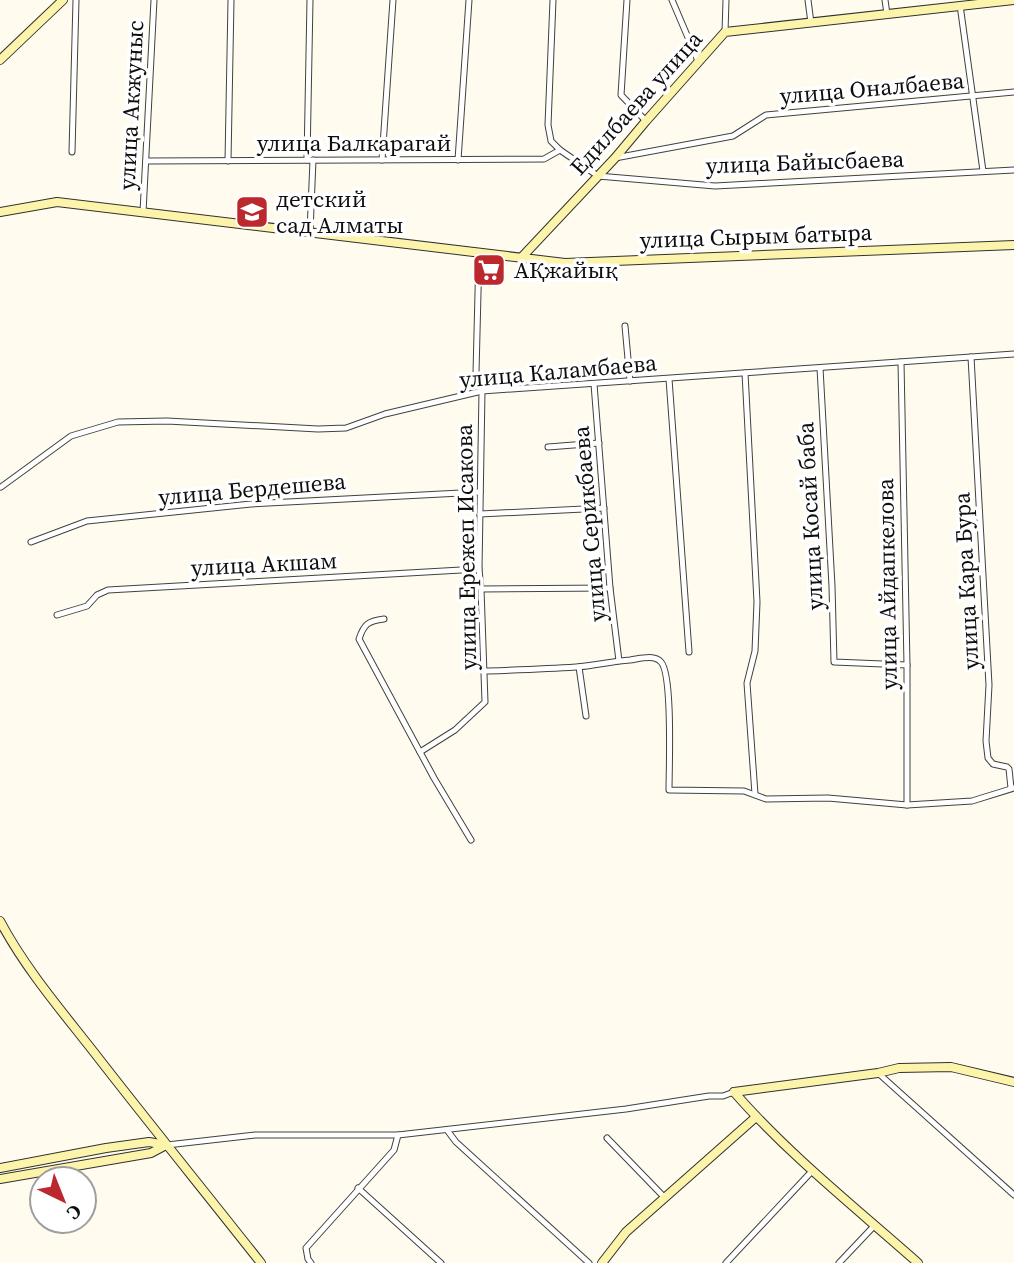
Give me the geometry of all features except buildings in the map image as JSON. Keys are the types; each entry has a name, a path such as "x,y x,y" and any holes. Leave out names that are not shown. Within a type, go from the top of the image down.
{"street":[{"path":"0,60 64,0"},
{"path":"72,152 76,0"},
{"name":"улица Акжуныс","path":"143,212 154,0"},
{"path":"228,161 231,0"},
{"path":"310,0 310,232"},
{"path":"382,160 393,0"},
{"path":"458,160 469,0"},
{"path":"553,0 548,125 551,141 598,177"},
{"path":"626,0 621,95 646,121"},
{"path":"672,0 698,61"},
{"path":"725,33 726,0"},
{"path":"808,0 811,23"},
{"path":"886,0 887,14"},
{"name":"Едилбаева улица","path":"521,258 598,177 725,33 964,3 1014,0"},
{"path":"964,3 972,96 983,172"},
{"name":"улица Оналбаева","path":"615,158 733,136 766,115 1014,92"},
{"name":"улица Балкарагай","path":"146,161 544,159 560,150"},
{"name":"улица Байысбаева","path":"598,177 715,186 1014,170"},
{"name":"улица Сырым батыра","path":"0,212 57,202 565,263 1014,245"},
{"name":"улица Ережеп Исакова","path":"420,752 455,730 485,702 479,569 482,391 476,373 479,253"},
{"path":"625,326 630,381"},
{"name":"улица Каламбаева","path":"1,488 71,436 118,422 167,421 346,428 385,414 482,391 1014,354"},
{"name":"улица Кара Бура","path":"971,357 989,685 986,741 988,758 993,764 1009,769 1012,788"},
{"name":"улица Айдапкелова","path":"901,362 907,805"},
{"name":"улица Косай баба","path":"820,368 834,662 907,665"},
{"path":"745,373 757,602 755,651 747,683 755,794"},
{"path":"669,379 689,652"},
{"name":"улица Серикбаева","path":"594,384 610,588 619,661"},
{"path":"548,447 599,443"},
{"name":"улица Бердешева","path":"31,542 87,521 251,504 481,492"},
{"path":"480,514 604,508"},
{"name":"улица Акшам","path":"57,615 86,606 97,595 108,590 479,569"},
{"path":"481,590 610,588"},
{"path":"384,619 373,620 363,627 359,639 471,840"},
{"path":"485,671 579,667 650,657 657,659 665,669 670,727 668,790 744,791 766,799 828,798 907,805 972,801 1012,788"},
{"path":"579,667 586,716"},
{"path":"0,921 37,979 261,1263"},
{"path":"0,1168 149,1142 166,1145 255,1136 398,1135 446,1130 723,1096 734,1092 899,1068 951,1067 1014,1082"},
{"path":"878,1073 1014,1195"},
{"path":"734,1092 756,1117 813,1170 918,1263"},
{"path":"601,1263 626,1233 756,1117"},
{"path":"446,1130 589,1263"},
{"path":"311,1263 306,1248 394,1150 398,1135"},
{"path":"607,1138 665,1198"},
{"path":"0,1179 151,1153 166,1145"},
{"path":"726,1263 813,1170"},
{"path":"358,1188 441,1263"},
{"path":"839,1263 875,1225"}],"place":[{"name":"детский сад Алматы","path":"252,212"},
{"name":"АҚжайық","path":"489,270"}]}
